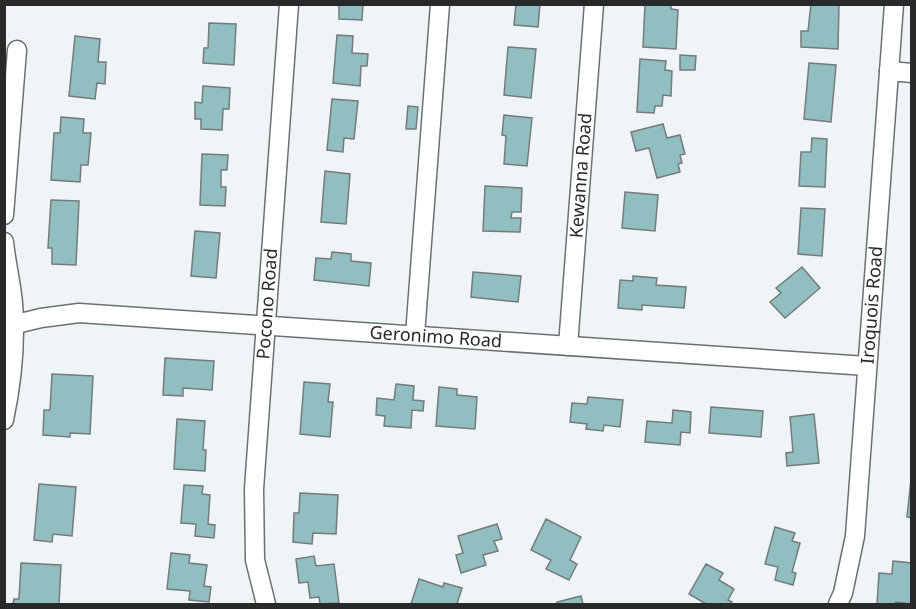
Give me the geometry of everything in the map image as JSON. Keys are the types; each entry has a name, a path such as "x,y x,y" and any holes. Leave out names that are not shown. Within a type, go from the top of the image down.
{"street":[{"name":"Pocono Road","path":"266,604 255,560 254,489 289,4"},
{"path":"415,335 440,4"},
{"name":"Kewanna Road","path":"568,346 594,4"},
{"name":"Iroquois Road","path":"838,604 843,593 855,536 894,4"},
{"path":"4,215 17,50"},
{"path":"890,71 912,73"},
{"path":"4,242 13,302 9,326 11,385 4,420"},
{"name":"Geronimo Road","path":"9,326 41,318 79,313 867,366"}],"building":[{"path":"339,4 363,4 362,20 339,19"},
{"path":"516,4 540,4 538,27 514,25"},
{"path":"645,4 671,4 671,9 678,10 676,49 643,47"},
{"path":"811,4 839,4 838,49 801,47 801,31 808,31"},
{"path":"209,23 236,24 234,65 203,63 204,48 208,48"},
{"path":"337,35 353,36 352,53 368,54 367,66 361,66 360,86 333,83"},
{"path":"75,36 100,39 98,62 106,62 105,84 97,83 95,99 69,96"},
{"path":"508,47 536,49 531,98 504,95"},
{"path":"680,55 696,56 695,70 680,70"},
{"path":"640,59 666,61 665,70 672,71 671,96 663,95 662,106 655,106 654,113 637,112"},
{"path":"809,63 836,65 831,122 804,119"},
{"path":"203,86 230,88 229,109 223,109 222,130 201,129 201,119 195,119 195,102 202,103"},
{"path":"332,99 358,101 354,139 344,138 343,152 327,150"},
{"path":"408,106 418,107 416,129 406,129"},
{"path":"504,115 532,118 527,166 504,164 506,136 502,135"},
{"path":"61,117 84,119 83,133 91,133 88,165 81,165 80,182 51,180 54,133 60,133"},
{"path":"663,124 667,138 680,135 685,154 680,155 682,163 678,164 680,172 657,178 649,148 636,151 631,132"},
{"path":"812,138 827,139 825,187 799,186 801,152 811,152"},
{"path":"202,154 228,155 227,170 221,170 221,187 226,187 225,206 200,205"},
{"path":"325,171 350,174 346,224 321,222"},
{"path":"485,186 522,188 521,212 512,212 511,218 521,218 520,232 483,231"},
{"path":"625,192 658,195 655,231 622,228"},
{"path":"51,200 79,201 76,265 52,264 52,248 48,248"},
{"path":"801,208 825,209 822,256 798,254"},
{"path":"195,231 220,233 216,278 191,276"},
{"path":"332,252 351,254 351,261 371,263 369,286 314,280 316,258 331,259"},
{"path":"802,267 820,288 785,318 770,302 781,293 776,288"},
{"path":"473,272 521,276 518,302 471,297"},
{"path":"633,276 657,278 656,285 686,287 684,308 642,305 642,310 618,308 620,280 633,281"},
{"path":"165,358 214,361 212,390 183,388 183,396 163,395"},
{"path":"52,374 93,376 90,434 70,433 70,437 43,435 44,410 50,410"},
{"path":"304,382 330,384 328,402 333,402 330,437 300,434"},
{"path":"396,384 414,386 413,400 424,401 423,411 412,410 411,428 384,426 385,416 376,415 377,398 394,400"},
{"path":"439,387 457,389 457,395 477,397 475,429 436,426"},
{"path":"588,397 623,400 620,427 604,425 603,431 586,429 587,424 570,422 572,403 587,404"},
{"path":"711,407 763,411 761,437 709,433"},
{"path":"673,410 691,412 690,433 681,432 680,445 645,442 647,421 672,423"},
{"path":"814,414 819,463 787,466 786,453 793,452 790,417"},
{"path":"177,419 205,421 203,450 206,450 205,471 174,469"},
{"path":"912,470 912,518 907,517"},
{"path":"39,484 76,487 72,536 53,534 52,542 34,540"},
{"path":"184,485 203,486 202,494 210,495 208,524 215,525 214,538 195,536 196,524 181,523"},
{"path":"300,493 338,495 336,534 313,533 312,544 293,542 294,513 299,513"},
{"path":"546,519 581,537 570,560 577,564 569,580 546,569 551,560 531,550"},
{"path":"497,524 502,539 494,541 498,551 483,555 486,565 461,573 456,555 463,553 458,536"},
{"path":"775,527 795,533 792,541 800,543 792,572 796,573 793,585 775,580 778,567 765,564"},
{"path":"171,553 190,555 189,563 207,565 204,586 211,587 209,602 189,600 190,591 167,589"},
{"path":"314,556 316,566 334,564 339,603 320,604 319,597 310,598 308,582 299,583 296,559"},
{"path":"893,561 912,563 912,604 896,602 896,604 877,604 879,573 892,574"},
{"path":"21,563 61,565 59,604 13,604 14,599 19,599"},
{"path":"706,564 723,573 719,580 734,589 728,600 732,602 730,604 706,604 689,594"},
{"path":"419,579 443,587 444,583 462,588 457,604 411,604"},
{"path":"581,596 583,604 557,604 557,602"}]}
